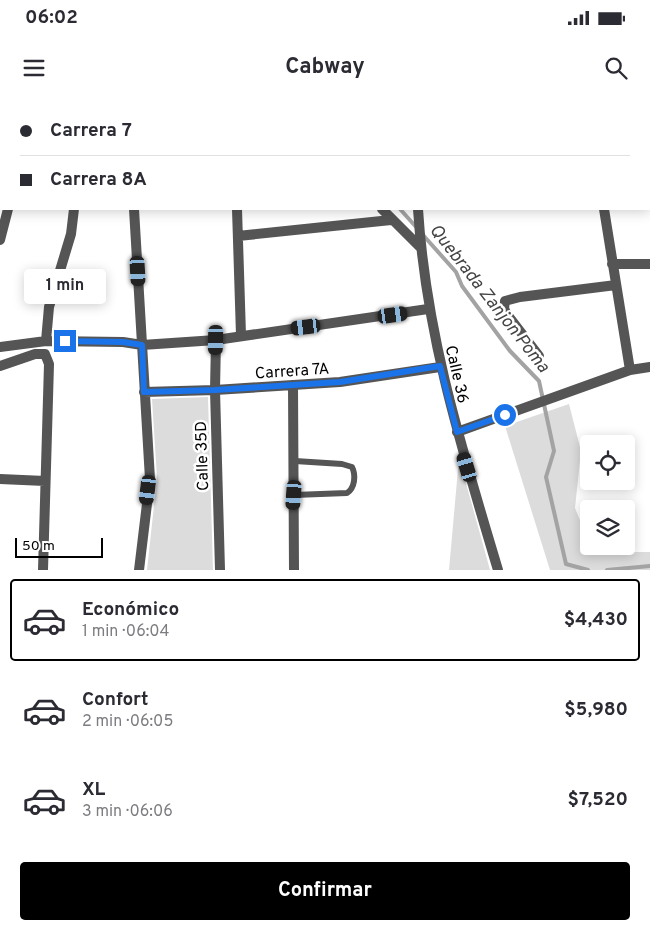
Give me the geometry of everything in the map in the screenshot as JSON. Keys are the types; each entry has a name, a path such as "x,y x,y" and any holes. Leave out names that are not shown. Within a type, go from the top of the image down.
{"street":[{"path":"0,240 8,210"},
{"path":"46,341 49,307 70,234 74,210"},
{"path":"134,210 150,479 138,570"},
{"path":"237,210 241,335"},
{"path":"383,210 421,248"},
{"name":"Calle 36","path":"418,210 428,309 440,366 457,432 498,570"},
{"path":"604,210 630,370"},
{"path":"238,236 391,220"},
{"path":"612,264 650,264"},
{"path":"538,356 506,313 504,308 505,302 520,298 616,285"},
{"path":"0,347 46,341 123,342 142,345 216,340 428,309"},
{"name":"Calle 35D","path":"216,340 215,390 220,570"},
{"path":"0,366 36,354 45,354 49,364 43,570"},
{"name":"Carrera 7A","path":"144,392 215,390 340,382 440,366"},
{"path":"457,432 630,370 650,368"},
{"path":"293,385 295,461 294,570"},
{"path":"0,479 45,481"}],"lane":[{"path":"294,495 347,493 352,488 354,475 352,467 342,464 295,461"}],"shaded area":[{"path":"208,397 213,570 147,570 157,478 152,399"},
{"path":"569,404 580,447 575,508 580,520 580,555 635,555 635,552 650,552 650,570 550,570 505,426"},
{"path":"459,458 490,570 449,570"}],"waterway":[{"name":"Quebrada Zanjon Poma","path":"401,210 417,228"},
{"name":"Quebrada Zanjon Poma","path":"423,235 456,272 462,286 510,351 539,381 554,451 546,477 566,564 588,570"},
{"name":"Quebrada Zanjon Poma","path":"607,570 650,566"}],"route":[{"path":"65,341 123,342 142,345 144,392 215,390 340,382 440,366 457,432 505,415"}]}
